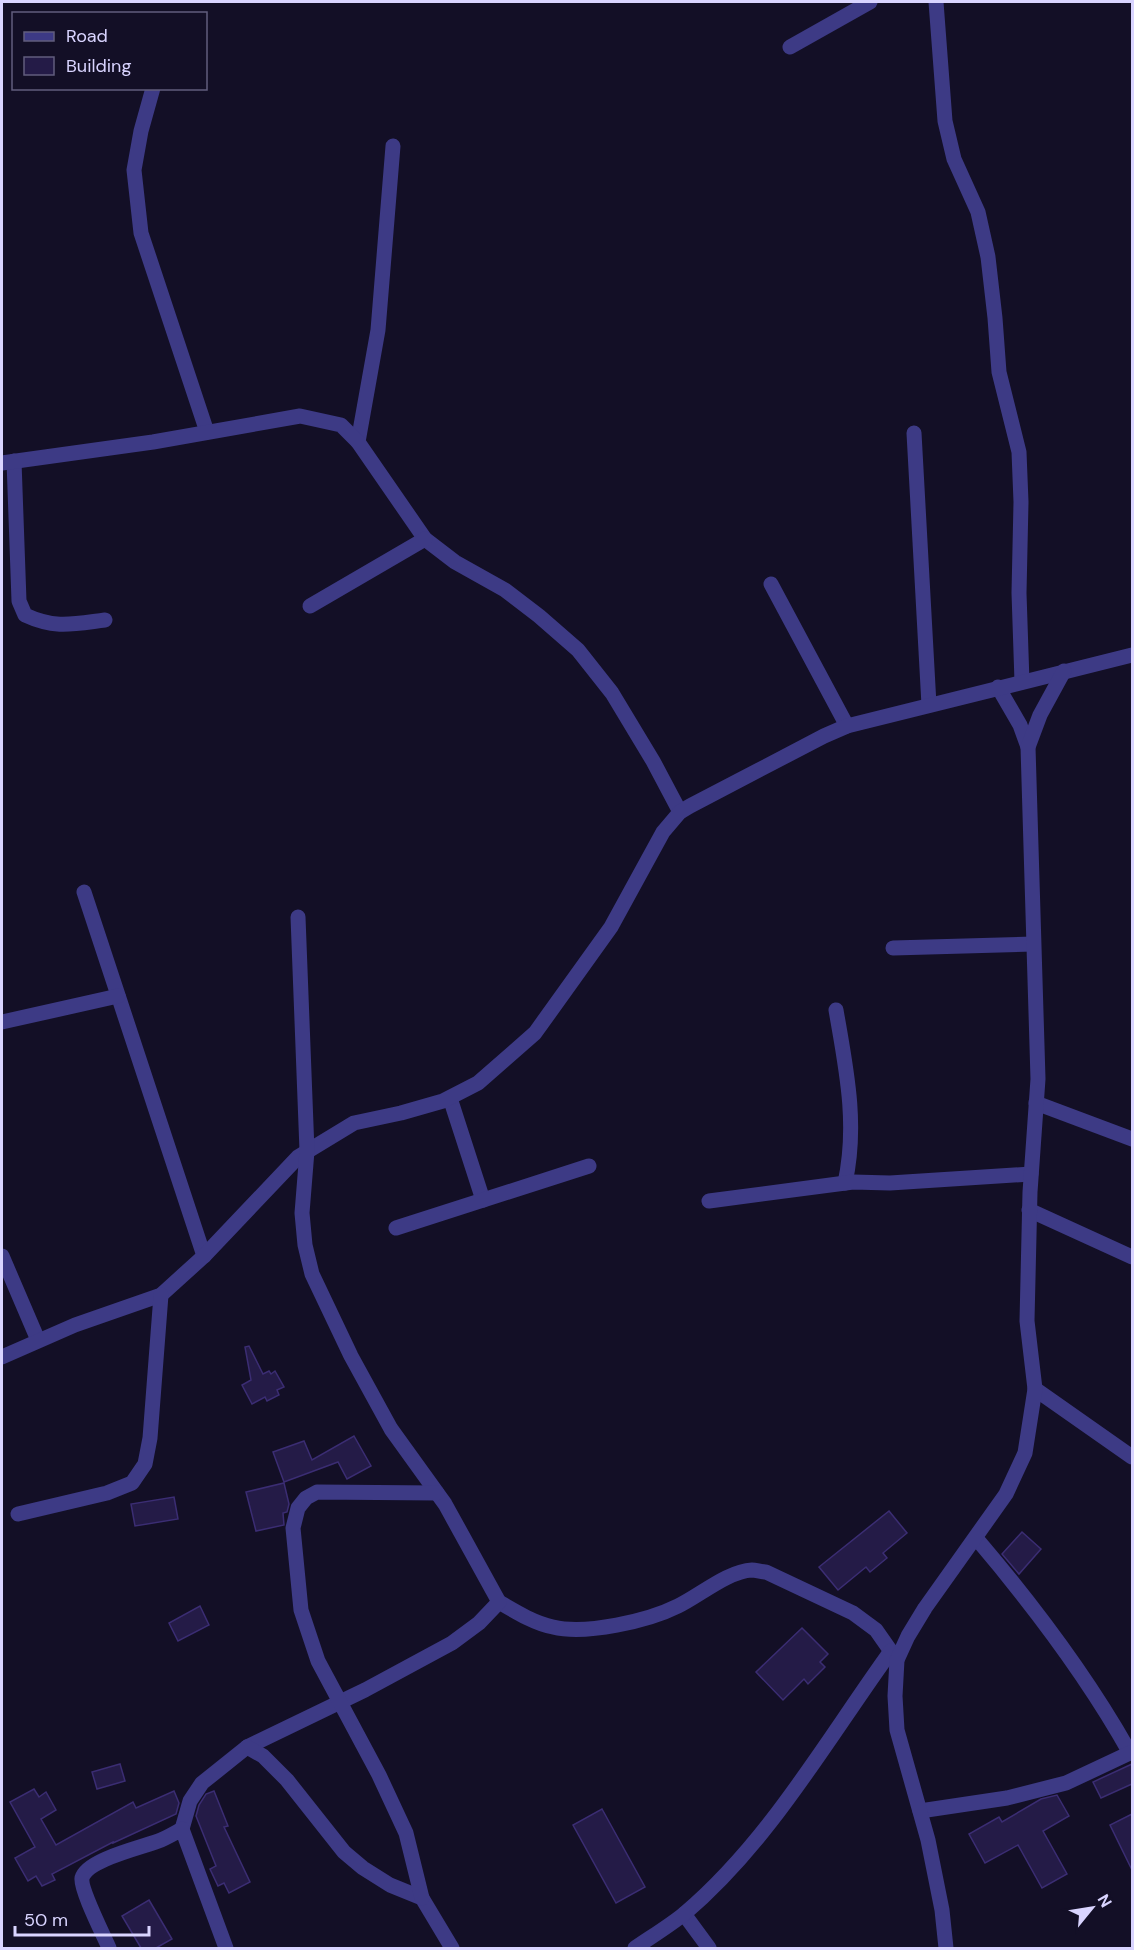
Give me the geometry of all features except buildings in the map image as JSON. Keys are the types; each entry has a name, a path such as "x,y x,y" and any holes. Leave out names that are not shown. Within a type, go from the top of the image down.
{"street":[{"path":"790,47 870,2"},
{"path":"936,2 945,121 954,159 978,212 988,257 999,372 1019,452 1021,502 1019,593 1022,682"},
{"path":"152,90 141,131 134,170 141,233 207,432"},
{"path":"358,442 378,330 393,146"},
{"path":"105,620 63,626 38,621 25,615 19,601 8,462 153,442 300,416 340,425 358,442 425,539 455,562 505,590 578,650 612,693 654,761 680,812"},
{"path":"914,433 929,705"},
{"path":"310,606 425,539"},
{"path":"771,584 847,726"},
{"path":"2,1357 75,1324 161,1295 204,1256 298,1156 354,1123 401,1113 450,1098 478,1083 535,1033 611,927 663,832 680,812 804,746 847,726 1132,655"},
{"path":"1028,747 1040,715 1064,672"},
{"path":"635,1948 684,1914 735,1865 783,1806 894,1656 925,1608 976,1538 1006,1494 1025,1453 1035,1389 1027,1321 1029,1210 1038,1079 1028,747 1020,725 998,687"},
{"path":"84,892 204,1256"},
{"path":"298,917 307,1151 302,1213 305,1245 312,1274 351,1356 391,1429 465,1537 499,1602 532,1620 554,1628 613,1626 678,1606 731,1576 752,1570 766,1572 853,1613 876,1630 894,1656 897,1730 928,1840 938,1887 946,1948"},
{"path":"893,948 1033,944"},
{"path":"2,1022 118,996"},
{"path":"836,1010 848,1082 852,1126 850,1158 845,1183"},
{"path":"450,1098 483,1200"},
{"path":"1036,1103 1132,1139"},
{"path":"396,1228 589,1166"},
{"path":"709,1201 845,1183 890,1183 1031,1174"},
{"path":"1029,1210 1132,1257"},
{"path":"2,1256 38,1340"},
{"path":"18,1514 107,1493 132,1483 146,1464 161,1295"},
{"path":"1035,1389 1132,1457"},
{"path":"437,1493 317,1491 306,1498 298,1508 293,1528 301,1610 318,1661 380,1775 406,1833 422,1898 452,1948"},
{"path":"920,1810 1007,1798 1066,1783 1132,1752 1025,1596 976,1538"},
{"path":"226,1948 182,1829 190,1801 202,1783 246,1747 452,1643 479,1623 499,1602"},
{"path":"246,1747 263,1756 287,1780 344,1852 363,1868 390,1885 422,1898"},
{"path":"109,1948 84,1889 82,1878 98,1862 163,1839 182,1829"},
{"path":"684,1914 709,1948"}]}
